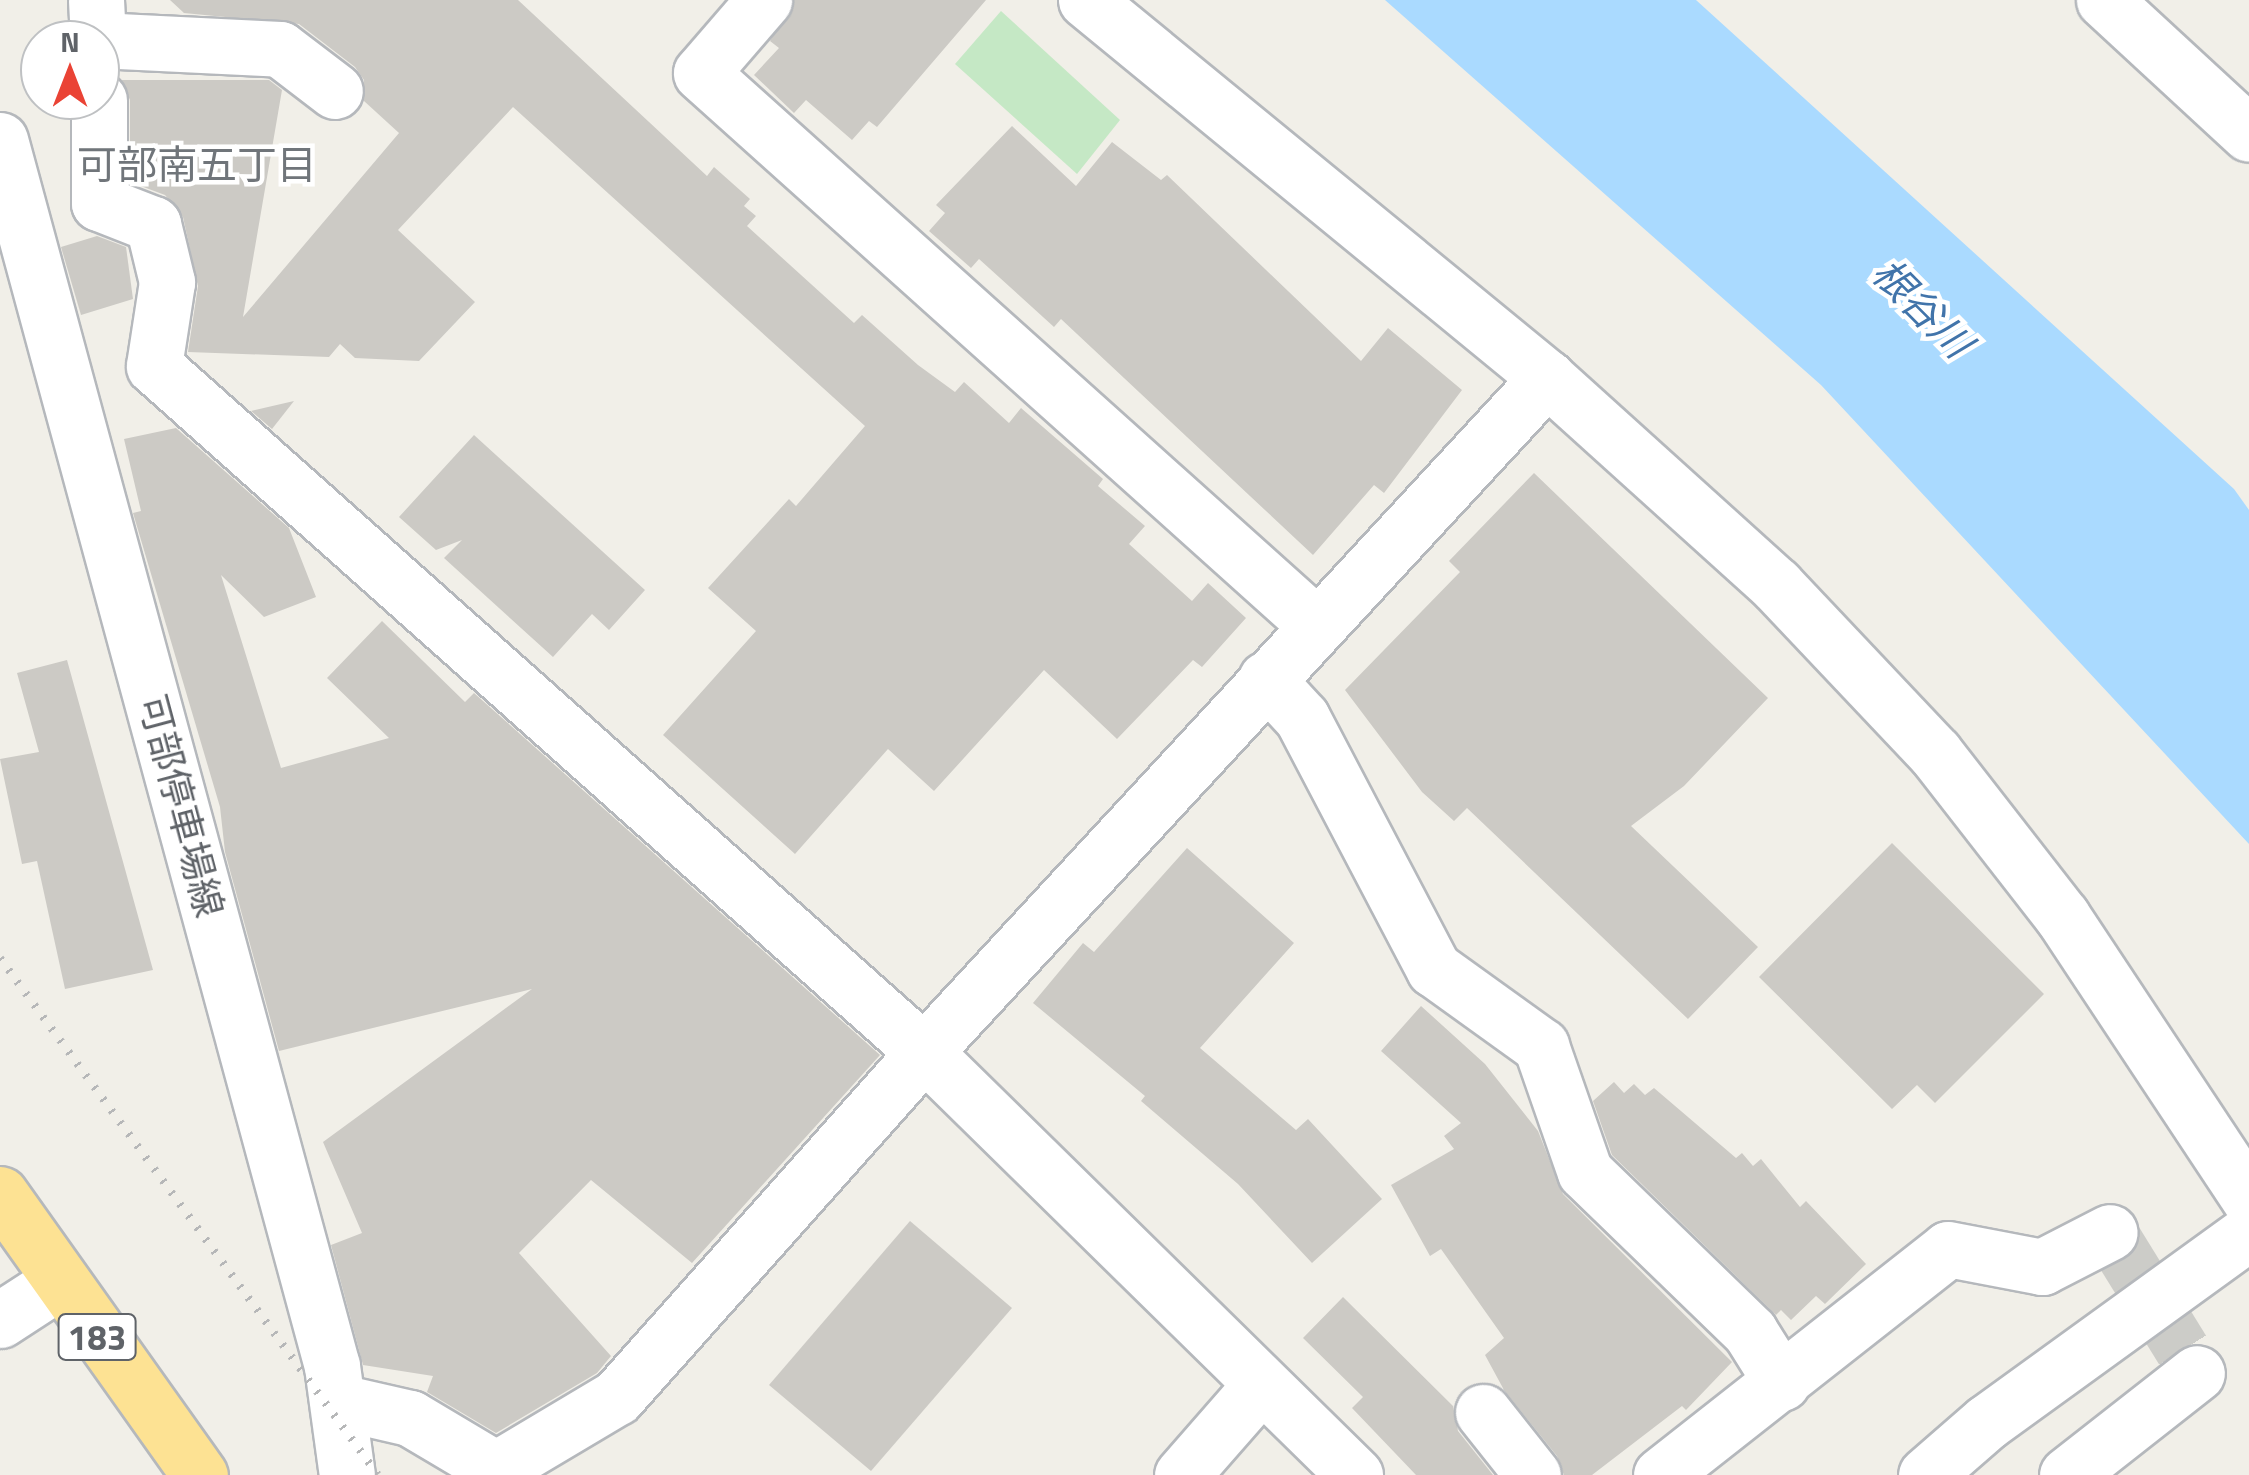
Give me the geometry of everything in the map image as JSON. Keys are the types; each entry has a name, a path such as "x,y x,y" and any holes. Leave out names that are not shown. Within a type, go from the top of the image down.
{"highway":[{"name":"183","path":"0,1194 57,1283 200,1475"}],"street":[{"path":"96,0 98,40 280,49 335,91"},
{"path":"764,0 702,73 1315,624"},
{"path":"1086,0 1546,378 1776,585 1935,753 2062,916 2249,1199"},
{"path":"2104,0 2249,134"},
{"path":"98,120 100,203 153,224 167,282 154,366 924,1052 1260,1386 1355,1475"},
{"name":"可部停車場線","path":"0,140 340,1402 348,1475"},
{"path":"340,1402 410,1418 496,1468 617,1397 924,1052 1546,378"},
{"path":"1266,679 1302,718 1434,969 1540,1046 1585,1172 1750,1332 1782,1383"},
{"path":"1661,1475 1948,1249 2042,1266 2110,1232"},
{"path":"1926,1475 1986,1422 2249,1232"},
{"path":"0,1320 57,1283"},
{"path":"2067,1475 2197,1373"},
{"path":"1182,1475 1260,1386"},
{"path":"1482,1412 1534,1475"}],"green space":[{"path":"1001,11 1120,120 1077,174 955,64"}],"water":[{"name":"根谷川","path":"1385,0 1696,0 2234,489 2249,510 2249,844 1821,385"}],"building":[{"path":"170,0 518,0 707,176 714,167 750,199 744,206 756,216 747,226 854,323 862,315 918,365 955,392 964,382 1009,423 1021,408 1103,479 1098,486 1145,526 1129,544 1192,601 1208,583 1246,618 1202,667 1193,660 1117,739 1044,670 934,791 888,749 795,854 663,735 756,631 708,588 789,499 796,506 865,426 513,107 398,230 475,302 419,361 355,358 340,344 329,357 188,352 198,286 183,217 165,195 130,182 130,100 121,80 269,80 282,90 243,317 399,133 364,101 364,80 355,67 299,24 184,13"},
{"path":"794,0 986,0 877,127 869,121 852,140 806,100 794,113 754,75 779,48 770,41"},
{"path":"1012,126 1076,186 1112,142 1161,180 1167,175 1361,361 1388,328 1462,390 1384,493 1374,485 1313,555 1061,319 1054,327 979,259 971,268 929,231 945,213 936,205"},
{"path":"97,236 126,247 133,299 81,315 61,247"},
{"path":"294,401 272,429 251,411"},
{"path":"176,428 289,528 316,597 264,617 221,575 281,768 389,738 327,678 382,621 465,702 474,693 880,1055 692,1263 591,1180 519,1253 611,1356 597,1373 496,1433 427,1392 433,1376 363,1365 331,1245 362,1233 323,1142 532,989 279,1051 225,852 220,807 133,513 141,511 124,439"},
{"path":"474,435 645,590 609,630 592,614 553,657 444,558 462,540 436,550 399,517"},
{"path":"1534,473 1768,698 1684,786 1631,826 1758,947 1688,1019 1467,808 1454,821 1422,792 1345,690 1460,572 1449,561"},
{"path":"67,660 153,970 65,989 37,861 22,864 0,759 39,752 17,673"},
{"path":"1892,843 2044,994 1935,1103 1917,1085 1892,1109 1759,977"},
{"path":"1187,848 1294,943 1200,1048 1296,1130 1308,1119 1382,1199 1312,1263 1238,1184 1141,1101 1145,1096 1033,1003 1083,943 1094,952"},
{"path":"1421,1006 1485,1064 1538,1131 1563,1194 1732,1362 1686,1410 1682,1406 1592,1475 1564,1475 1557,1456 1504,1390 1485,1355 1504,1338 1441,1249 1430,1256 1391,1185 1454,1149 1444,1136 1461,1123 1381,1051"},
{"path":"1614,1082 1624,1093 1634,1084 1645,1095 1654,1088 1736,1158 1742,1153 1753,1166 1761,1159 1800,1207 1806,1201 1866,1264 1825,1304 1816,1296 1791,1320 1781,1310 1776,1315 1612,1155 1593,1101"},
{"path":"910,1221 1012,1308 871,1471 769,1385"},
{"path":"1343,1297 1453,1406 1458,1431 1493,1475 1416,1475 1352,1408 1363,1397 1303,1338"}],"tunnel":[{"path":"2110,1232 2197,1373"}],"railway":[{"path":"0,958 378,1475"}],"district":[{"name":"可部南五丁目","path":"197,165"}]}
